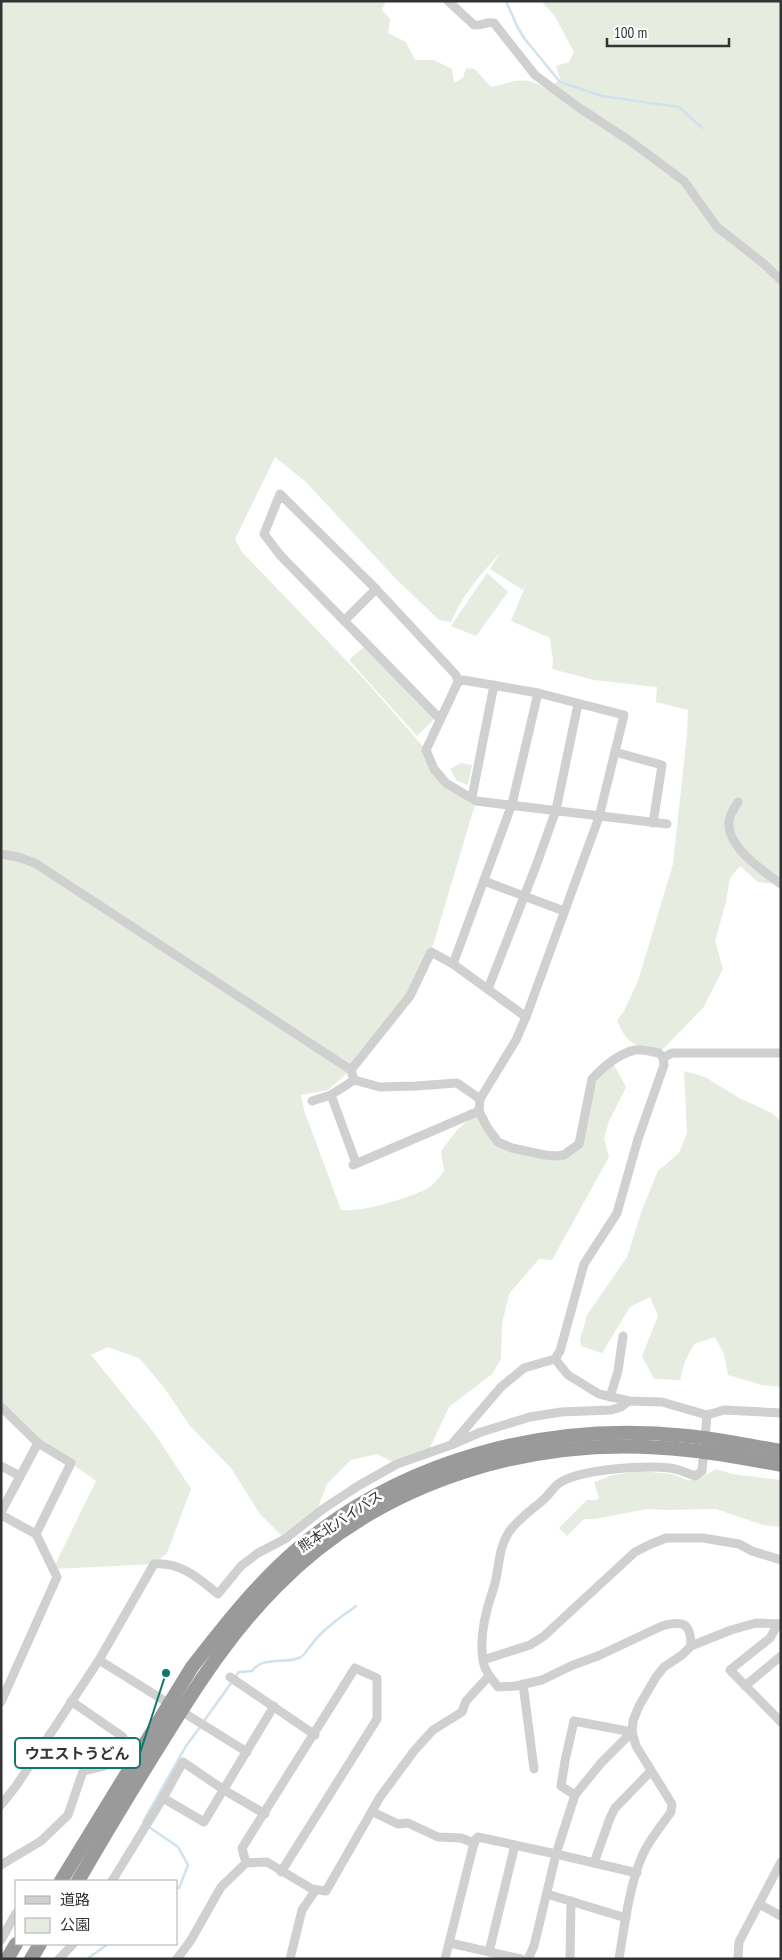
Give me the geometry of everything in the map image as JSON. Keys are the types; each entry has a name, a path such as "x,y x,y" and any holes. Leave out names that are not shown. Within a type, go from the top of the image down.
{"highway":[{"name":"熊本北バイパス","path":"705,1446 781,1465"},
{"name":"熊本北バイパス","path":"62,1880 175,1707 278,1585 344,1530 387,1504 455,1474 477,1467 541,1453 596,1447 686,1450 705,1446 781,1451"},
{"name":"熊本北バイパス","path":"79,1880 138,1781 175,1707"},
{"path":"89,1880 111,1842 138,1781"},
{"path":"7,1959 15,1945"},
{"path":"14,1959 22,1945"},
{"path":"31,1959 39,1945"},
{"path":"42,1959 50,1945"}],"street":[{"path":"448,1 474,24 480,26 490,22 494,24 535,75 578,107 644,150 684,181 717,226 781,280"},
{"path":"440,719 280,555 264,534 280,494 376,589 456,675 458,682 426,750 430,762 446,783 476,800 599,817 667,824"},
{"path":"344,621 376,589"},
{"path":"451,1446 501,1387 524,1368 556,1359 560,1351 584,1264 617,1213 638,1139 664,1065 663,1058 659,1053 636,1050 612,1061 599,1072 592,1079 579,1144 564,1155 545,1156 512,1148 498,1142 487,1127 479,1111 480,1099 516,1040 526,1017 599,817 624,715 538,693 463,680 458,682"},
{"path":"472,797 494,685"},
{"path":"453,964 512,804 538,693"},
{"path":"488,989 556,810 578,704"},
{"path":"615,752 662,764 653,823"},
{"path":"738,802 729,822 732,839 746,856 781,884"},
{"path":"1,854 35,863 351,1070 354,1080"},
{"path":"484,880 564,911"},
{"path":"351,1070 410,996 431,952 453,964 526,1017"},
{"path":"663,1058 672,1053 781,1053"},
{"path":"312,1101 331,1095 354,1080 380,1086 457,1083 480,1099"},
{"path":"331,1095 354,1164 479,1111"},
{"path":"610,1397 618,1371 623,1336"},
{"path":"556,1359 568,1375 576,1381 599,1394 610,1397 629,1401 662,1402 707,1415 724,1410 781,1413"},
{"path":"1,1805 16,1786 99,1660 154,1564 162,1563 189,1571 218,1594 241,1566 258,1553 285,1539 323,1509 397,1464 451,1446 481,1432 530,1416 561,1412 612,1410 621,1407 629,1401"},
{"path":"1,1407 38,1443 71,1463 36,1534"},
{"path":"691,1646 691,1635 687,1627 679,1622 673,1623 662,1626 542,1680 498,1687 489,1676 483,1660 481,1643 488,1604 497,1579 500,1550 509,1531 530,1510 545,1499 558,1483 582,1475 616,1468 656,1467 673,1468 695,1476 702,1471 707,1415"},
{"path":"1,1702 57,1577 36,1534 1,1513 38,1443"},
{"path":"1,1466 20,1476"},
{"path":"483,1660 530,1645 544,1636 635,1552 666,1538 703,1538 724,1541 739,1544 752,1551 781,1560"},
{"path":"619,1959 626,1918 642,1855 672,1808 672,1804 636,1746 632,1732 633,1721 639,1706 656,1676 664,1667 682,1655 691,1646 731,1630 756,1623 779,1624"},
{"path":"779,1624 770,1638 730,1670 781,1722"},
{"path":"745,1686 781,1656"},
{"path":"99,1660 247,1752"},
{"path":"246,1863 242,1848 315,1735 355,1668 377,1678 378,1719 281,1872"},
{"path":"177,1959 191,1940 221,1887 246,1863 267,1862 315,1891 326,1891 380,1797 414,1751 433,1730 462,1712 466,1701 489,1676"},
{"path":"230,1677 315,1735"},
{"path":"523,1684 534,1769"},
{"path":"1,1865 41,1841 68,1816 83,1771 104,1766 123,1737 71,1701"},
{"path":"163,1798 204,1822 274,1706"},
{"path":"575,1795 561,1786 564,1761 574,1721 632,1732"},
{"path":"528,1959 534,1946 556,1854 575,1795 600,1763 632,1732"},
{"path":"113,1880 183,1762 224,1790 265,1814"},
{"path":"594,1864 615,1808 651,1771"},
{"path":"372,1812 398,1824 408,1823 438,1837 461,1838 474,1843"},
{"path":"445,1959 474,1843 478,1838 637,1873"},
{"path":"489,1952 515,1845"},
{"path":"738,1959 739,1942 781,1862"},
{"path":"290,1959 302,1910 315,1891"},
{"path":"547,1894 626,1918"},
{"path":"570,1959 571,1901"},
{"path":"759,1904 781,1916"},
{"path":"1,1940 15,1915"},
{"path":"450,1943 521,1959"},
{"path":"59,1959 72,1945"}],"green space":[{"path":"1,1 386,1 382,10 390,19 388,33 406,42 415,60 434,60 452,69 454,83 463,78 466,68 475,69 491,87 514,81 526,81 533,82 548,90 560,79 556,66 569,62 574,52 554,15 541,1 781,1 781,885 758,882 740,866 730,878 726,902 715,941 723,969 703,1008 659,1053 638,1046 628,1039 617,1020 624,1011 638,981 673,864 688,710 656,702 657,687 594,680 552,669 553,661 550,638 511,621 529,577 523,590 490,569 500,553 466,594 451,622 439,620 396,579 305,481 275,457 235,539 241,551 366,681 426,750 434,769 476,801 431,952 418,981 351,1070 328,1090 301,1095 304,1110 341,1210 360,1209 385,1204 430,1187 444,1171 441,1151 457,1130 479,1111 498,1142 556,1156 579,1144 599,1072 612,1061 626,1087 609,1121 604,1139 609,1157 552,1260 539,1259 509,1294 502,1324 501,1359 492,1374 449,1407 427,1454 397,1464 377,1454 351,1460 327,1484 314,1517 285,1539 260,1514 231,1468 190,1426 163,1386 139,1358 108,1347 91,1355 155,1434 191,1489 167,1553 154,1564 53,1569 96,1481 38,1443 1,1407"},
{"path":"487,573 508,592 476,636 451,626"},
{"path":"364,647 434,719 417,736 349,660"},
{"path":"461,763 472,765 468,785 457,781 450,769"},
{"path":"684,1071 705,1077 739,1098 772,1113 781,1122 781,1387 762,1385 728,1375 724,1354 715,1337 694,1344 685,1361 680,1380 654,1379 642,1356 658,1316 650,1297 630,1307 602,1353 581,1346 580,1340 587,1315 627,1257 642,1210 658,1171 679,1153 687,1133"},
{"path":"716,1469 732,1474 781,1480 781,1527 763,1525 716,1509 647,1509 595,1519 584,1519 567,1536 559,1528 587,1500 599,1498 594,1482 613,1475 639,1471 672,1474 687,1480 693,1480"}],"waterway":[{"path":"506,1 524,38 560,82 602,96 679,107 702,128"},
{"path":"204,1721 239,1672 252,1671 262,1663 293,1660 301,1657 321,1633 356,1606"},
{"path":"143,1822 186,1746 201,1726"},
{"path":"149,1827 178,1847 188,1865 178,1888"},
{"path":"87,1959 107,1945"}],"place":[{"name":"ウエストうどん","path":"166,1673"}]}
